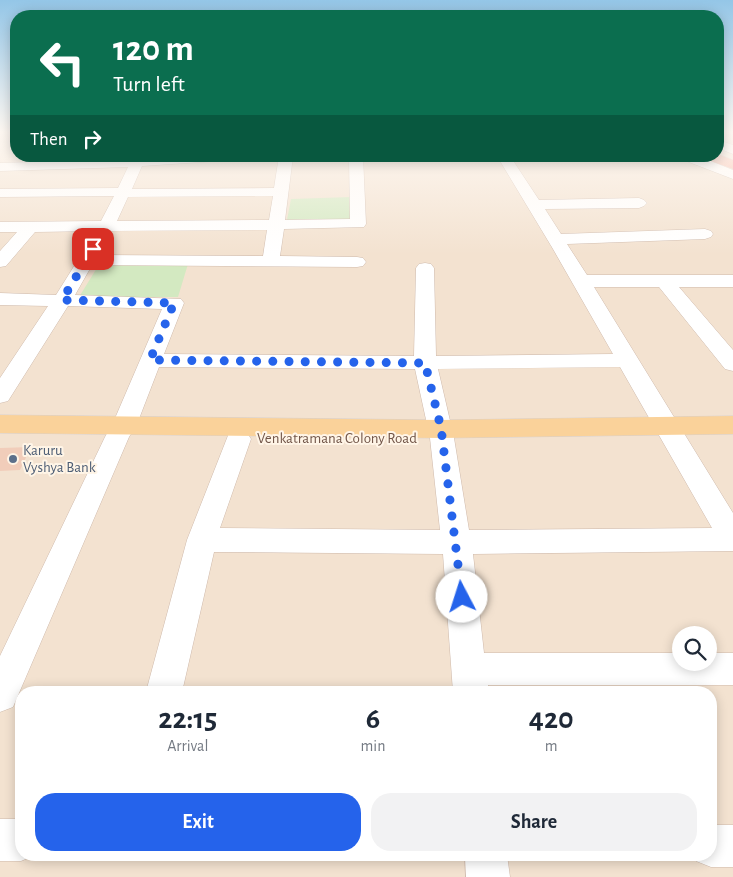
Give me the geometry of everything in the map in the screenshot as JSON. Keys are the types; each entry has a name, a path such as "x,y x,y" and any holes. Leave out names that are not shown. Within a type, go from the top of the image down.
{"main road":[{"path":"0,424 121,431 442,433"},
{"path":"670,432 733,424"},
{"name":"Venkatramana Colony Road","path":"0,436 121,431 238,439 442,433 670,432 733,436"}],"street":[{"path":"0,396 107,226 133,173"},
{"path":"271,262 283,173"},
{"path":"0,227 358,224 356,173"},
{"path":"202,540 456,542 733,538 581,281 514,173"},
{"path":"0,193 280,192"},
{"path":"534,205 639,203"},
{"path":"0,262 31,226"},
{"path":"555,239 705,234"},
{"path":"86,260 356,262"},
{"path":"425,268 425,363 442,433 456,542 470,681 733,669"},
{"path":"581,281 733,281"},
{"path":"664,281 733,364"},
{"path":"0,299 174,303 121,431 0,695"},
{"path":"150,360 425,363 627,360"},
{"path":"166,686 202,540 238,439"},
{"path":"0,840 15,840"},
{"path":"717,846 733,846"},
{"path":"487,861 488,877"}],"shaded area":[{"path":"0,173 733,173 733,877 0,877"}],"green space":[{"path":"351,197 350,219 287,220 291,199"},
{"path":"100,263 188,264 178,297 79,297"}],"building":[{"name":"Karuru Vyshya Bank","path":"31,447 20,470 0,471 0,448"}],"place":[{"name":"Karuru Vyshya Bank","path":"13,459"}],"route":[{"path":"93,249 62,300 174,303 150,360 425,363 441,428 462,597"}]}
